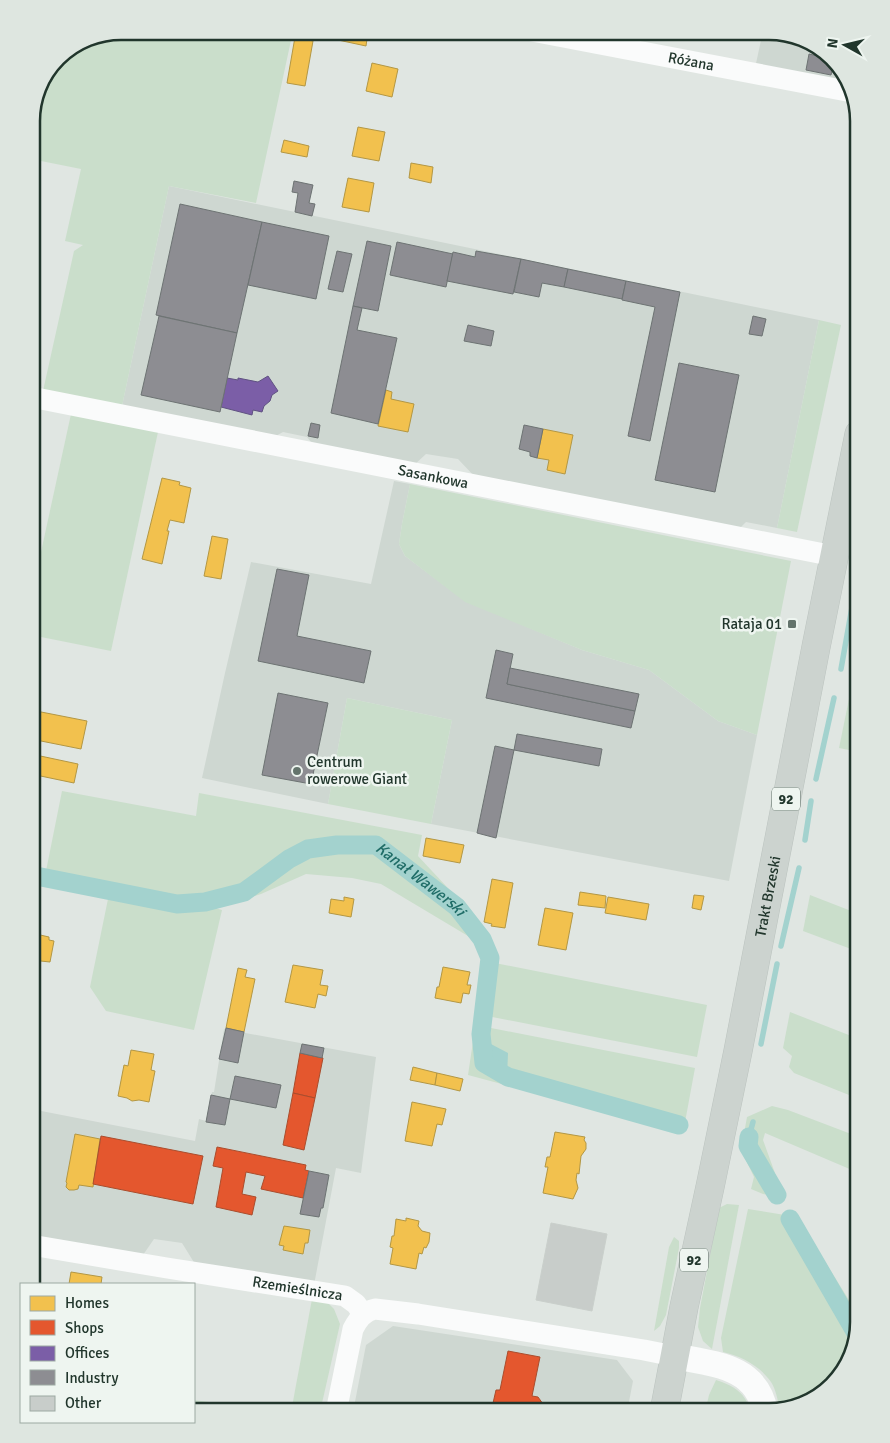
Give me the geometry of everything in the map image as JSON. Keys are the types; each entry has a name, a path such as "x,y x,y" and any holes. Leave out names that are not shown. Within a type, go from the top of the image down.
{"main road":[{"name":"Trakt Brzeski","path":"666,1403 738,1051 776,848 850,478"}],"street":[{"name":"Różana","path":"577,40 844,91"},
{"name":"Sasankowa","path":"40,400 834,556"},
{"name":"Rzemieślnicza","path":"40,1247 345,1296 356,1304 364,1314"},
{"path":"338,1403 353,1329 358,1319 368,1310 375,1309 418,1314 644,1350 727,1368 737,1371 750,1380 762,1403"}],"shaded area":[{"path":"761,40 785,42 805,48 820,58 820,70 832,70 838,80 755,68"},
{"path":"169,186 819,320 777,528 746,522 738,530 476,478 458,459 426,454 413,466 314,446 307,437 283,432 272,438 122,406"},
{"path":"394,481 410,484 399,544 405,556 465,601 582,650 649,670 718,721 757,735 729,881 431,824 452,720 347,698 328,804 202,778 251,562 371,584"},
{"path":"224,1029 376,1057 361,1173 336,1168 314,1285 195,1264 182,1243 154,1239 143,1255 40,1238 40,1111 195,1141 199,1119 206,1121 212,1092 214,1092"},
{"path":"393,1326 617,1360 633,1381 629,1403 355,1403 366,1345"}],"green space":[{"path":"121,40 291,40 256,203 169,186 122,406 43,391 74,251 83,245 65,241 81,169 40,161 40,116 46,90 64,64 76,54 90,46"},
{"path":"819,320 841,325 797,532 777,528"},
{"path":"71,414 158,432 111,651 40,637 40,557"},
{"path":"410,484 791,561 757,735 718,721 649,670 582,650 465,602 405,556 399,544"},
{"path":"850,694 850,750 839,748"},
{"path":"347,698 452,720 431,824 328,804"},
{"path":"62,791 196,816 199,793 422,835 418,856 460,901 496,955 495,963 707,1005 697,1057 487,1016 486,1027 695,1068 683,1133 468,1075 485,961 478,942 381,884 352,878 306,874 261,894 215,908 222,910 194,1030 106,1011 90,987 108,899 40,885 40,870 46,871"},
{"path":"810,895 850,911 850,949 803,931"},
{"path":"790,1012 850,1035 850,1095 794,1073 789,1067 792,1056 783,1048"},
{"path":"772,1106 788,1110 850,1134 850,1169 765,1133 763,1140 784,1198 763,1194 751,1189 754,1177 741,1150 747,1117"},
{"path":"727,1204 739,1205 712,1349 703,1341 698,1327 719,1208"},
{"path":"748,1209 797,1217 850,1302 849,1333 844,1353 839,1363 826,1379 805,1395 778,1402 774,1388 767,1376 750,1362 723,1352 721,1338"},
{"path":"674,1237 679,1241 679,1248 666,1315 660,1326 654,1331 669,1247"},
{"path":"312,1299 328,1303 334,1309 340,1324 322,1403 293,1403"},
{"path":"716,1380 728,1384 738,1391 747,1403 707,1403"},
{"path":"195,1400 216,1403 195,1403"}],"water":[{"path":"489,1043 508,1053 507,1077 489,1076 482,1055"}],"building: Homes":[{"path":"294,40 313,41 305,86 287,83"},
{"path":"338,40 367,40 366,46"},
{"path":"372,63 398,69 392,97 366,91"},
{"path":"358,127 385,132 379,161 352,156"},
{"path":"284,140 309,146 307,157 281,152"},
{"path":"411,163 433,167 431,183 409,178"},
{"path":"348,178 374,183 369,212 342,207"},
{"path":"386,390 392,392 391,399 414,404 408,432 378,426"},
{"path":"543,429 573,435 565,474 547,470 549,460 537,458"},
{"path":"162,478 180,482 179,485 191,488 184,523 170,520 162,564 142,559"},
{"path":"212,536 228,539 221,579 204,576"},
{"path":"40,712 87,721 81,749 40,741"},
{"path":"40,756 78,764 74,783 40,776"},
{"path":"426,838 464,845 460,863 423,856"},
{"path":"492,879 513,883 505,928 491,926 492,924 484,922"},
{"path":"580,892 606,896 605,908 578,905"},
{"path":"694,895 704,896 701,910 692,908"},
{"path":"344,897 354,899 351,917 329,913 331,899 344,901"},
{"path":"608,897 649,904 646,920 605,913"},
{"path":"545,908 573,913 566,950 538,945"},
{"path":"40,935 49,937 49,940 54,941 50,962 40,961"},
{"path":"293,965 323,970 320,985 328,986 326,996 318,994 315,1008 285,1002"},
{"path":"443,967 470,972 467,985 471,985 469,994 463,993 461,1003 435,998"},
{"path":"238,968 247,970 245,977 255,979 244,1032 226,1028"},
{"path":"131,1050 154,1054 151,1070 155,1071 149,1102 132,1101 118,1096 124,1065 128,1066"},
{"path":"413,1067 437,1073 435,1085 410,1080"},
{"path":"437,1073 463,1079 460,1091 435,1085"},
{"path":"412,1102 446,1109 442,1125 437,1124 432,1146 405,1141"},
{"path":"555,1132 585,1137 586,1149 581,1156 579,1174 577,1173 576,1180 578,1188 573,1199 543,1193 548,1167 545,1167 547,1157 550,1157"},
{"path":"75,1134 100,1139 93,1187 79,1185 78,1189 69,1190 66,1187 66,1182"},
{"path":"406,1218 419,1221 418,1226 422,1231 430,1233 426,1248 424,1247 422,1254 419,1253 416,1269 390,1264 393,1248 390,1247 392,1236 394,1236 396,1219 406,1221"},
{"path":"284,1226 310,1230 308,1243 305,1243 303,1254 283,1250 284,1246 279,1245"},
{"path":"71,1272 102,1277 101,1283 69,1283"}],"building: Shops":[{"path":"300,1053 323,1058 315,1098 293,1093"},
{"path":"293,1093 315,1098 304,1150 283,1145"},
{"path":"101,1136 203,1156 193,1204 93,1184"},
{"path":"217,1147 306,1165 305,1170 309,1171 303,1198 261,1189 265,1176 246,1172 242,1194 256,1197 252,1215 216,1207 223,1168 213,1166"},
{"path":"508,1351 540,1357 532,1396 538,1397 542,1403 493,1403 496,1390 500,1390"}],"building: Offices":[{"path":"268,376 278,391 272,395 262,412 253,410 252,415 221,407 227,378 258,382"}],"building: Industry":[{"path":"809,54 820,59 820,70 832,71 831,75 806,70"},
{"path":"294,181 313,185 309,203 315,204 312,216 295,212 298,193 292,192"},
{"path":"180,204 262,222 237,333 156,315"},
{"path":"262,222 329,236 316,299 248,285"},
{"path":"367,241 391,246 378,311 353,306"},
{"path":"397,242 453,254 446,287 390,275"},
{"path":"337,251 352,254 343,292 328,289"},
{"path":"476,251 521,259 513,294 447,281 453,252 475,257"},
{"path":"521,259 568,269 564,287 542,283 539,297 514,292"},
{"path":"568,269 626,281 622,299 564,287"},
{"path":"626,281 680,292 650,441 628,436 655,307 622,300"},
{"path":"353,306 362,308 357,330 397,338 378,424 331,413"},
{"path":"159,316 237,333 220,412 141,395"},
{"path":"753,316 766,319 762,336 749,334"},
{"path":"468,325 494,331 491,346 464,341"},
{"path":"679,363 739,375 715,492 655,480"},
{"path":"311,423 320,425 318,438 308,436"},
{"path":"524,425 543,429 537,458 530,456 530,452 519,449"},
{"path":"277,569 309,575 297,636 371,651 364,683 258,661"},
{"path":"496,650 513,654 507,684 635,711 631,728 486,698"},
{"path":"510,668 639,694 635,711 507,684"},
{"path":"278,693 328,703 311,784 262,775"},
{"path":"517,734 602,749 599,766 514,750"},
{"path":"495,746 514,750 496,838 477,833"},
{"path":"226,1028 244,1032 238,1063 219,1059"},
{"path":"302,1044 324,1048 322,1058 300,1053"},
{"path":"235,1076 281,1085 276,1108 230,1099"},
{"path":"211,1095 230,1099 225,1125 206,1122"},
{"path":"309,1171 329,1175 323,1208 321,1208 319,1217 300,1214"}],"building: Other":[{"path":"551,1223 607,1234 592,1311 536,1300"}],"waterway":[{"path":"841,669 850,619"},
{"path":"816,779 834,698"},
{"path":"805,840 811,801"},
{"name":"Kanał Wawerski","path":"40,877 177,904 205,902 244,892 289,859 308,849 337,845 376,845 457,907 482,939 490,958 481,1034 484,1063 508,1077 679,1125"},
{"path":"781,946 799,868"},
{"path":"761,1044 777,964"},
{"path":"749,1137 753,1122"},
{"name":"Kanał Wawerski","path":"749,1137 748,1146 777,1195"},
{"name":"Kanał Wawerski","path":"790,1219 850,1323"}],"place":[{"name":"Rataja 01","path":"792,624"},
{"name":"Centrum rowerowe Giant","path":"297,771"}]}
